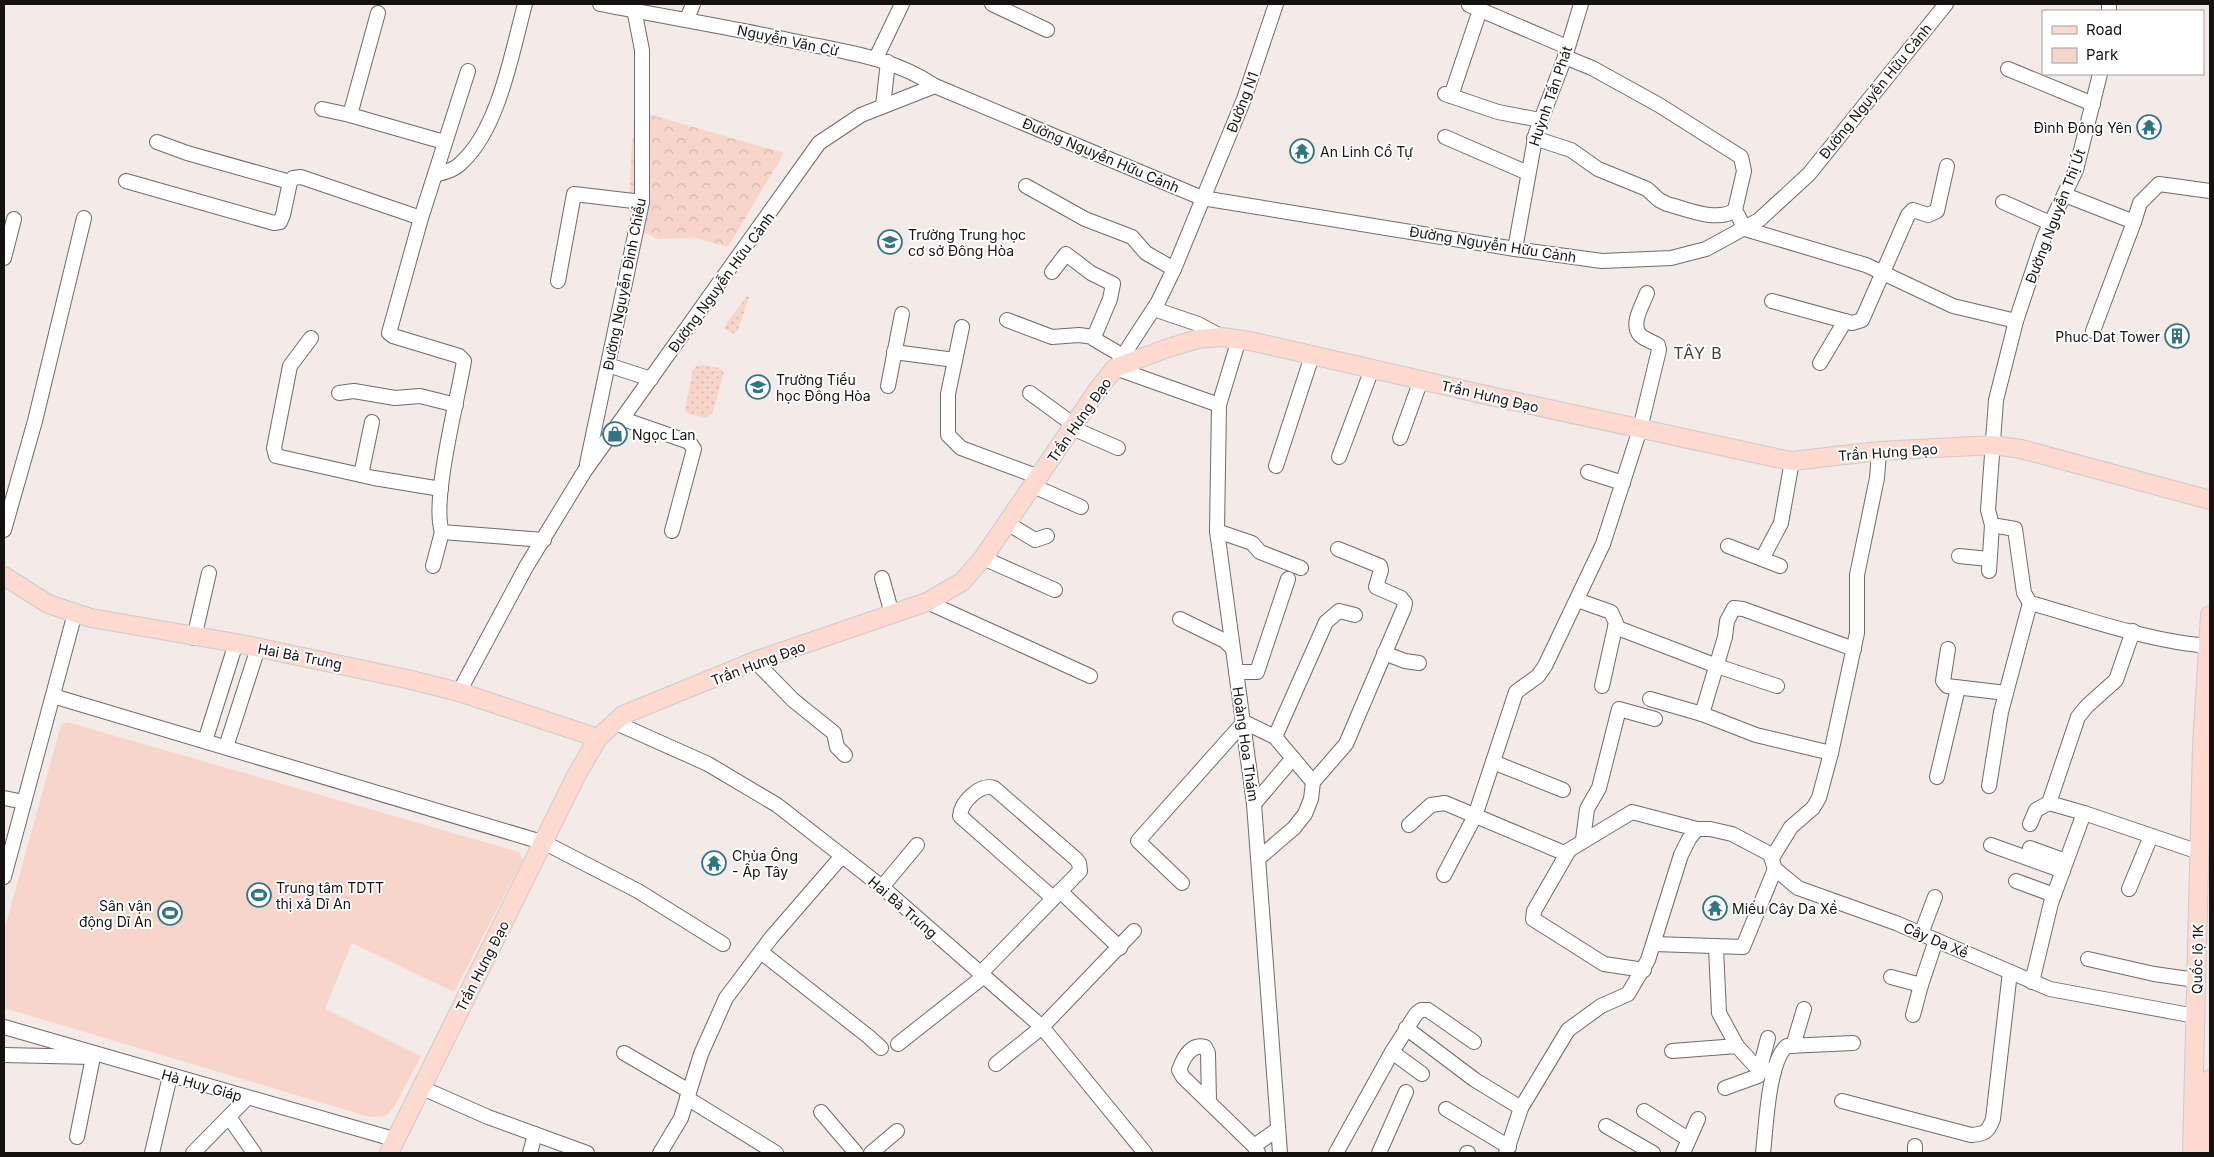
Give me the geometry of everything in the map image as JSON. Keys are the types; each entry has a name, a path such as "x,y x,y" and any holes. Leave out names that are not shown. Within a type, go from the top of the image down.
{"main road":[{"name":"Trần Hưng Đạo","path":"393,1147 420,1087 545,843 576,776 598,738 624,715 755,661 927,602 962,582 983,558 1119,362 1198,339 1231,338 1640,429 1792,460 1879,451 1993,445 2021,449 2210,500"},
{"name":"Hai Bà Trưng","path":"4,576 48,604 76,613 194,638 236,643 363,669 459,692 598,738"},
{"name":"Quốc lộ 1K","path":"2205,1152 2196,1016 2196,980 2199,852 2210,616"},
{"name":"Quốc lộ 1K","path":"2205,1152 2210,1079"}],"street":[{"path":"435,175 448,172 462,162 485,133 506,77 525,4"},
{"name":"Nguyễn Văn Cừ","path":"600,4 634,7 882,60 922,77 935,86"},
{"path":"687,19 693,4"},
{"path":"883,106 882,60 902,4"},
{"path":"992,4 1047,30"},
{"name":"Đường N1","path":"1119,362 1154,309 1174,268 1250,84 1276,4"},
{"name":"Huỳnh Tấn Phát","path":"1515,249 1534,138 1566,52 1580,4"},
{"name":"Đường Nguyễn Hữu Cảnh","path":"459,692 526,567 584,472 819,143 861,115 935,86 1202,198 1515,249 1602,261 1671,258 1706,249 1745,229 1759,220 1809,174 1946,4"},
{"name":"Đường Nguyễn Đình Chiểu","path":"584,472 642,202 642,50 634,7"},
{"path":"1540,120 1498,112 1448,95 1475,7 1566,52 1659,105 1742,157 1744,172 1735,210 1745,229 1884,272 1953,306 2016,321"},
{"path":"350,115 378,13"},
{"path":"2008,69 2093,104"},
{"path":"433,566 442,532 440,523 441,489 464,361 458,356 393,336 389,333 420,218 468,71"},
{"name":"Đường Nguyễn Thị Út","path":"1959,556 1989,565 1992,525 1988,510 1996,400 2016,321 2034,263 2050,223 2066,195 2078,164 2100,75"},
{"path":"322,109 350,115 444,142"},
{"path":"1445,137 1528,173"},
{"path":"1534,138 1571,150 1598,169 1647,188 1659,200 1667,204 1719,216 1728,215 1735,210"},
{"path":"157,142 188,153 290,182"},
{"path":"1772,301 1845,321 1858,322 1862,320 1908,214 1914,210 1928,215 1938,211 1946,166"},
{"path":"126,181 274,223 280,222 283,216 290,182 294,178 301,178 420,218"},
{"path":"2093,332 2140,203 2159,184 2210,191"},
{"path":"1026,186 1085,219 1132,237 1146,253 1174,268"},
{"path":"558,281 574,194 642,202"},
{"path":"2066,195 2134,222"},
{"path":"2003,202 2050,223"},
{"path":"4,530 35,420 84,218"},
{"path":"4,258 14,219"},
{"path":"1052,272 1066,254 1091,274 1113,284 1110,299 1094,337"},
{"path":"1444,875 1475,816 1516,692 1538,676 1603,544 1640,429 1659,350 1658,345 1640,335 1637,329 1636,322 1647,293"},
{"path":"1154,309 1231,338"},
{"path":"888,386 902,314"},
{"path":"1007,320 1052,337 1079,335 1094,337"},
{"path":"1820,364 1845,321"},
{"path":"962,327 948,394 948,435 961,448 1036,482 1080,507"},
{"path":"1094,337 1119,362 1219,405"},
{"path":"311,338 288,371 274,452 276,456 362,475 441,489"},
{"name":"Hoàng Hoa Thám","path":"1231,338 1219,405 1217,531 1232,648 1244,722 1260,858 1280,1153"},
{"path":"894,352 955,360"},
{"path":"1276,466 1312,356"},
{"path":"608,365 651,380"},
{"path":"1338,457 1372,370"},
{"path":"1400,438 1420,380"},
{"path":"339,393 354,391 395,398 420,396 456,405"},
{"path":"1030,392 1073,427 1118,448"},
{"path":"623,419 689,442 694,449 672,531"},
{"path":"362,475 372,422"},
{"path":"1654,944 1716,948 1741,948 1745,945 1773,863 1791,828 1799,818 1813,808 1819,798 1854,649 1858,619 1857,575 1877,478 1879,451"},
{"path":"1762,559 1781,523 1792,460"},
{"path":"1588,472 1623,482"},
{"path":"1007,523 1035,540 1047,536"},
{"path":"1992,525 2015,528 2024,593 2030,603 2178,642 2208,646"},
{"path":"1217,531 1252,543 1260,552 1301,568"},
{"path":"442,532 544,540"},
{"path":"1728,546 1780,566"},
{"path":"1260,858 1294,828 1305,814 1311,800 1313,782 1346,744 1404,608 1404,600 1376,587 1381,570 1380,566 1338,549"},
{"path":"983,558 1055,590"},
{"path":"194,638 209,573"},
{"path":"882,578 892,614"},
{"path":"1236,672 1257,672 1288,579"},
{"path":"1577,600 1612,612 1616,622 1602,686"},
{"path":"927,602 1090,676"},
{"path":"1989,786 2006,693 2030,603"},
{"path":"1702,714 1725,637 1727,621 1734,608 1743,609 1854,649"},
{"path":"1274,737 1330,617 1339,610 1355,615"},
{"path":"4,876 76,613"},
{"path":"1180,619 1225,641 1232,648"},
{"path":"1615,627 1717,666 1777,686"},
{"path":"2030,824 2036,810 2049,803 2078,717 2087,706 2116,680 2133,631"},
{"path":"205,741 236,643"},
{"path":"226,747 258,648"},
{"path":"1948,649 1943,681 1947,686 2006,693"},
{"path":"1384,653 1405,661 1419,663"},
{"path":"755,661 793,700 834,733 837,747 845,755"},
{"path":"1937,777 1958,688"},
{"path":"53,696 545,843 638,891 723,944"},
{"path":"1650,699 1702,714 1756,735 1831,752"},
{"path":"1583,840 1584,817 1599,788 1619,709 1655,719"},
{"name":"Hai Bà Trưng","path":"614,722 708,764 777,805 882,887 1042,1027 1145,1153"},
{"path":"1182,883 1138,841 1244,722 1274,737 1313,782"},
{"path":"1254,804 1293,758"},
{"path":"1493,762 1562,790"},
{"path":"898,1044 982,975 1057,895 1080,871 1080,864 1076,859 994,788 985,786 965,802 960,813 962,819 1057,895 1120,948"},
{"path":"4,798 24,802"},
{"path":"1408,825 1431,805 1438,802 1557,852 1568,852"},
{"path":"2049,803 2199,852"},
{"name":"Cây Da Xề","path":"1568,852 1583,840 1632,812 1697,830 1710,829 1732,834 1758,847 1798,888 1936,940 2032,982 2050,989 2196,1016"},
{"path":"2032,982 2054,895 2084,814"},
{"path":"1446,1108 1508,1150 1521,1108 1568,1030 1601,1006 1628,994 1644,970 1654,944 1681,855 1689,839 1697,830"},
{"path":"2129,889 2151,836"},
{"path":"882,887 917,845"},
{"path":"1991,845 2064,866"},
{"path":"2030,848 2064,866"},
{"path":"1568,852 1534,910 1533,919 1604,964 1644,970"},
{"path":"660,1153 681,1118 701,1054 723,1004 761,952 842,856"},
{"path":"2016,881 2054,895"},
{"path":"1921,934 1935,898"},
{"path":"996,1064 1042,1027 1120,948 1134,931"},
{"path":"1913,1015 1936,940"},
{"path":"1716,948 1719,1013 1737,1046 1751,1063 1768,1071"},
{"path":"761,952 869,1036 880,1048"},
{"path":"2088,959 2154,974 2196,980"},
{"path":"1842,1101 1971,1135 1983,1134 1989,1130 1993,1119 2010,972"},
{"path":"1891,977 1921,985"},
{"path":"1794,1046 1804,1009"},
{"path":"1336,1153 1392,1052 1416,1014 1421,1010 1428,1010 1474,1042"},
{"path":"4,1027 98,1056 77,1137"},
{"path":"1406,1028 1474,1080 1521,1108"},
{"path":"1763,1153 1768,1038"},
{"path":"1724,1088 1757,1077 1768,1071 1781,1050 1786,1046 1853,1043"},
{"path":"1672,1051 1737,1046"},
{"path":"1392,1052 1422,1074"},
{"path":"624,1053 776,1153"},
{"name":"Hà Huy Giáp","path":"4,1055 98,1056 247,1098 393,1147"},
{"path":"152,1153 170,1076"},
{"path":"420,1087 488,1117 587,1153"},
{"path":"1379,1153 1406,1092"},
{"path":"194,1153 247,1098"},
{"path":"1209,1101 1256,1150 1278,1129"},
{"path":"1644,1111 1688,1139"},
{"path":"821,1112 856,1153"},
{"path":"229,1117 254,1153"},
{"path":"1683,1153 1698,1119"},
{"path":"1606,1126 1653,1153"},
{"path":"871,1153 897,1131"},
{"path":"530,1153 535,1134"}],"green space":[{"path":"648,114 784,153 728,247 695,238 657,239 631,226 629,209 632,140"},
{"path":"747,296 749,297 738,330 734,334 724,329 726,324"},
{"path":"702,365 719,368 724,373 712,414 705,418 687,413 685,410 693,370 696,366"},
{"name":"Trung tâm TDTT thị xã Dĩ An","path":"67,722 519,852 523,860 454,992 352,943 325,1009 421,1056 393,1109 385,1116 370,1117 4,1008 4,931 61,725"}],"place":[{"name":"Đình Đông Yên","path":"2149,127"},
{"name":"An Linh Cổ Tự","path":"1302,151"},
{"name":"Trường Trung học cơ sở Đông Hòa","path":"890,242"},
{"name":"Phuc Dat Tower","path":"2177,336"},
{"name":"Trường Tiểu học Đông Hòa","path":"758,387"},
{"name":"Ngọc Lan","path":"615,434"},
{"name":"Chùa Ông - Ấp Tây","path":"714,863"},
{"name":"Trung tâm TDTT thị xã Dĩ An","path":"259,895"},
{"name":"Miếu Cây Da Xề","path":"1715,908"},
{"name":"Sân vận động Dĩ An","path":"170,913"}],"district":[{"name":"TÂY B","path":"1698,353"}]}
